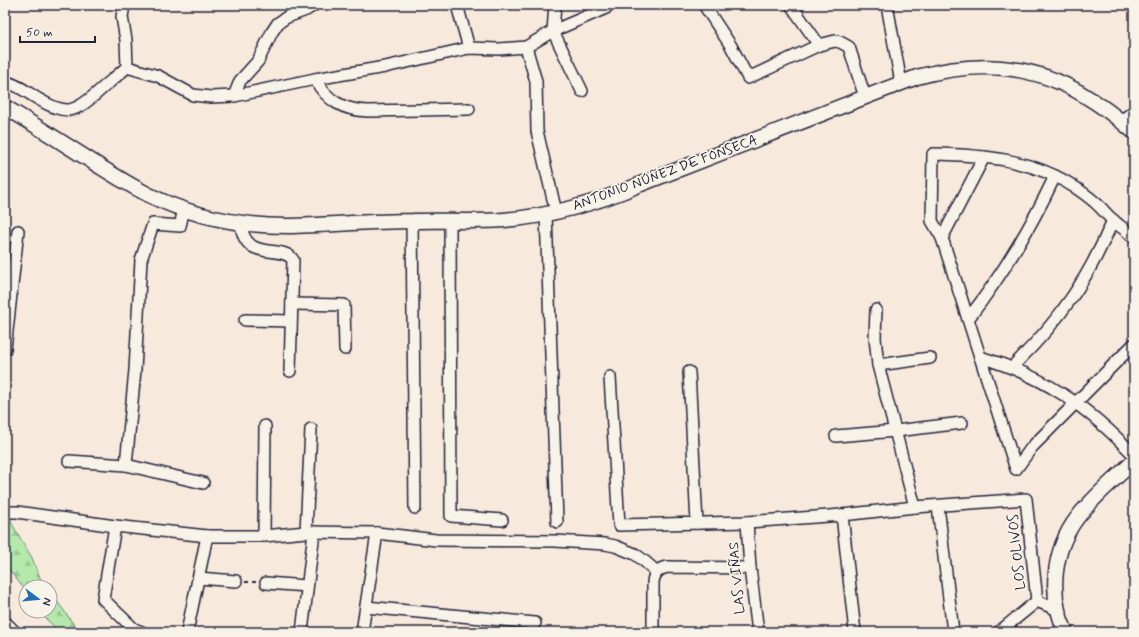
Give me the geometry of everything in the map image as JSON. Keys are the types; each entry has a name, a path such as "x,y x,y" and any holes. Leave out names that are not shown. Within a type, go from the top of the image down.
{"main road":[{"name":"ANTONIO NÚÑEZ DE FONSECA","path":"5,107 130,185 148,194 184,209 216,218 257,225 288,226 412,221 503,220 551,213 589,204 613,196 901,83 933,72 961,68 984,67 1018,70 1040,75 1067,86 1095,102 1134,132"},
{"path":"1066,632 1058,610 1055,586 1056,568 1060,550 1070,528 1085,508 1134,461"}],"street":[{"path":"124,5 122,17 126,40 127,67"},
{"path":"234,96 240,81 258,62 272,32 278,23 287,17 306,10 314,5"},
{"path":"457,5 469,48"},
{"path":"555,5 553,31 582,91"},
{"path":"704,5 731,46 748,78 819,45 835,41 849,47 865,97"},
{"path":"791,5 819,45"},
{"path":"888,6 901,83"},
{"path":"127,67 158,76 193,95 211,97 234,96 315,79 385,67 469,48 499,49 526,47 553,31 606,8"},
{"path":"526,47 536,81 537,131 551,213 558,522"},
{"path":"5,82 14,85 51,107 61,110 72,109 83,105 127,67"},
{"path":"315,79 322,90 331,99 345,107 353,109 368,111 469,109"},
{"path":"1121,121 1134,111"},
{"path":"1134,238 1089,197 1055,176 1030,166 1014,162 955,154 933,154 932,221 942,238 1016,470 1032,447 1134,344"},
{"path":"942,238 984,157"},
{"path":"968,319 1014,255 1032,223 1055,176"},
{"path":"126,465 141,260 152,224 180,226 184,209"},
{"path":"1016,364 1047,332 1073,297 1095,260 1113,220"},
{"path":"412,221 415,508"},
{"path":"450,221 450,516 502,520"},
{"path":"241,223 243,235 250,244 261,250 285,254 292,258 290,371"},
{"path":"5,349 18,231"},
{"path":"292,304 344,305 345,349"},
{"path":"876,310 875,338 878,365 915,507"},
{"path":"245,320 292,321"},
{"path":"980,357 1025,373 1052,387 1076,403 1106,427 1134,455"},
{"path":"878,365 930,358"},
{"path":"689,372 698,523"},
{"path":"610,377 619,525 747,522 938,506 953,632"},
{"path":"836,436 896,432 962,423"},
{"path":"264,536 265,426"},
{"path":"302,632 307,586 310,532 311,429"},
{"path":"69,461 126,465 203,483"},
{"name":"LOS OLIVOS","path":"938,506 1026,499 1037,601"},
{"path":"5,512 17,512 115,526 207,536 264,536 310,532 377,533 436,540 555,541 604,544 635,554 657,572"},
{"path":"842,515 855,632"},
{"name":"LAS VIÑAS","path":"747,522 750,568 758,632"},
{"path":"115,526 104,599 134,629 142,632"},
{"path":"362,632 377,533"},
{"path":"187,632 207,536"},
{"path":"653,632 653,582 654,575 660,569 668,567 750,568"},
{"path":"198,578 236,581"},
{"path":"266,583 307,586"},
{"path":"999,632 1037,601 1058,610"},
{"path":"366,607 535,623"},
{"path":"5,622 15,632"}],"path":[{"path":"236,581 266,583"}],"green space":[{"path":"5,494 12,524 32,558 41,579 18,579 18,581 10,571 5,561"},
{"path":"58,602 74,625 77,632 60,632 46,619 58,619"}]}
